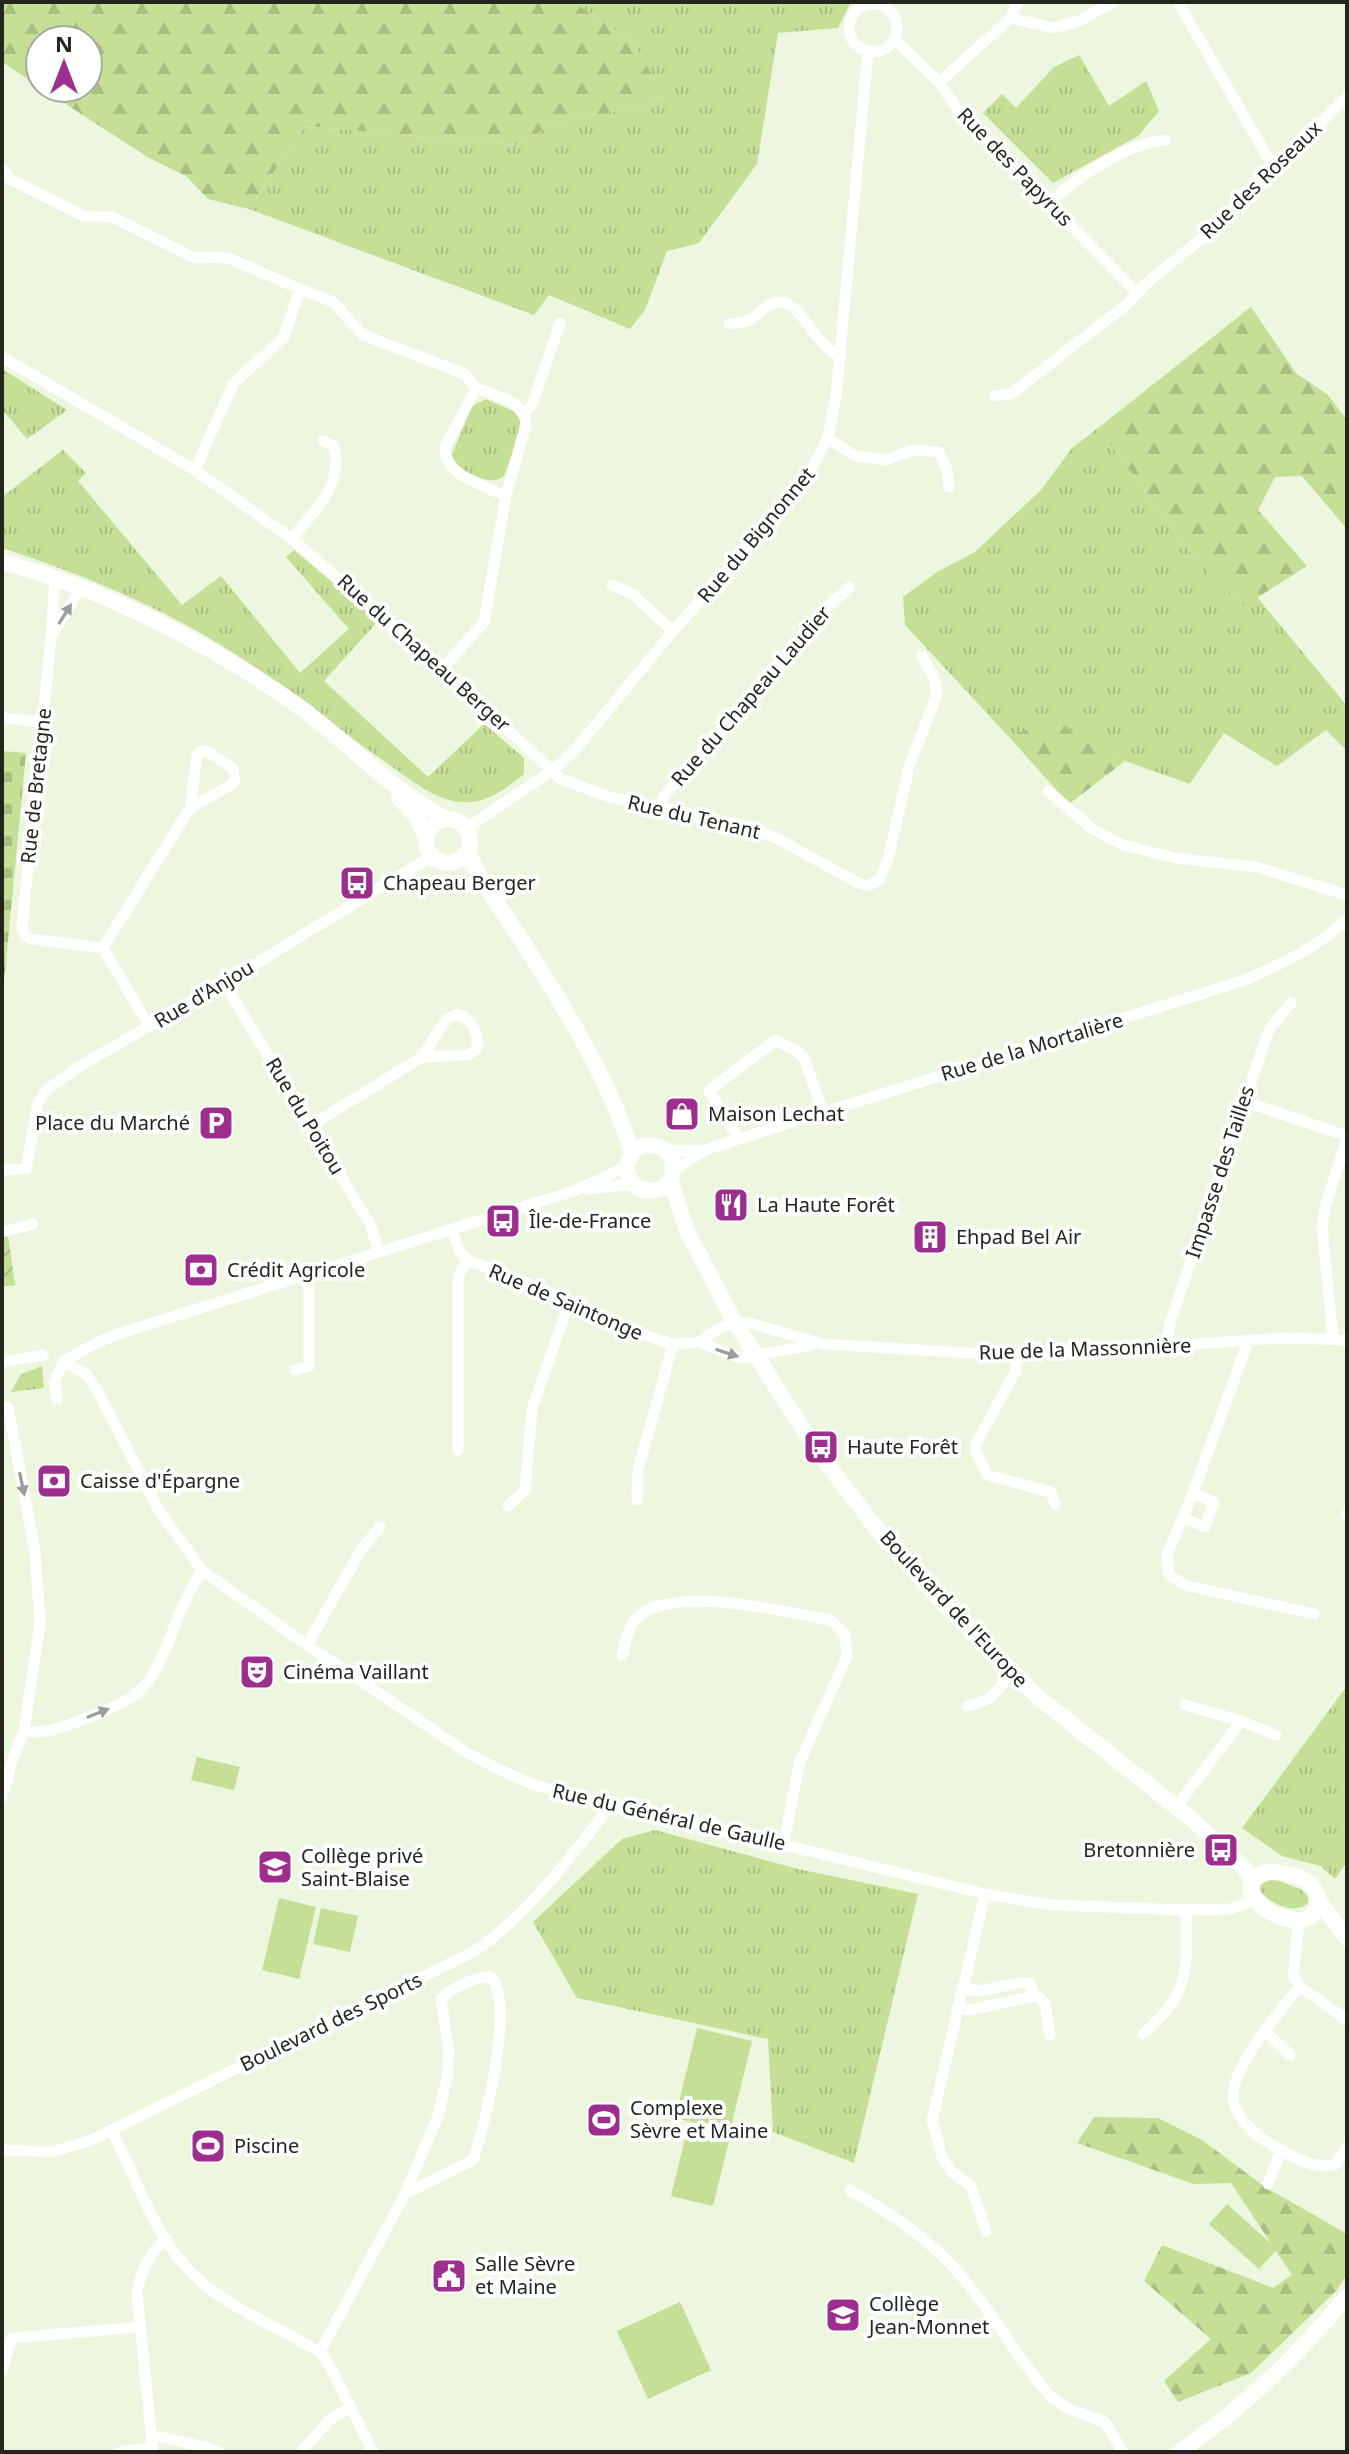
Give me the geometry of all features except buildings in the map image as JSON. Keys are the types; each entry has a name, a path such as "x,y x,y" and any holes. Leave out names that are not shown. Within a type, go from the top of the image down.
{"street":[{"path":"939,82 1011,18 1018,2"},
{"path":"1011,18 1053,28 1079,21 1113,2"},
{"path":"1178,2 1275,170"},
{"path":"878,3 895,18 894,39 883,49 868,51 855,44 849,22 863,5 878,3"},
{"name":"Rue des Papyrus","path":"894,39 939,82 957,109 1137,293"},
{"name":"Rue du Bignonnet","path":"467,828 553,770 575,750 673,631 804,483 828,438 841,356 868,51"},
{"name":"Rue des Roseaux","path":"995,396 1011,394 1126,305 1230,216 1347,96"},
{"path":"1049,203 1069,184 1144,142 1165,140"},
{"path":"2,168 11,180 83,216 112,217 192,257 228,258 333,302 363,335 465,374 476,388 518,405 525,413 526,424 506,496 484,622 442,669"},
{"path":"195,470 233,384 284,337 300,289"},
{"path":"729,324 746,322 773,303 783,301 794,308 819,340 841,356"},
{"path":"525,413 532,405 560,323"},
{"name":"Rue du Chapeau Berger","path":"2,357 195,470 292,539 553,770"},
{"path":"476,388 445,447 445,458 451,469 506,496"},
{"path":"828,438 855,456 885,460 913,450 939,452 947,470 949,487"},
{"path":"292,539 334,482 338,464 334,446 323,441"},
{"path":"2,562 55,579 159,622 224,658 302,708 417,801 445,818 460,821 467,828 471,840 468,851 452,863"},
{"name":"Rue de Bretagne","path":"55,579 22,917 24,934 31,939 103,948"},
{"path":"612,585 632,594 673,631"},
{"name":"Rue du Chapeau Laudier","path":"658,809 665,795 785,655 826,608 850,587"},
{"name":"Rue de Bretagne","path":"51,637 80,589"},
{"name":"Rue du Tenant","path":"553,770 571,784 658,809 753,828 868,886 880,879 889,856 909,767 937,694 934,678 922,656"},
{"path":"2,718 43,722"},
{"path":"152,1025 145,1019 103,948 190,808 197,755 203,751 209,752 233,769 235,780 190,808"},
{"path":"372,766 416,816 432,856 439,861 452,863 496,905"},
{"path":"1048,791 1091,828 1123,845 1175,858 1256,867 1347,895"},
{"path":"426,837 430,826 445,818"},
{"path":"468,851 496,905 546,977 613,1100 634,1184"},
{"name":"Rue d'Anjou","path":"2,1170 26,1169 38,1103 48,1089 75,1069 224,983 432,856"},
{"name":"Rue de la Mortalière","path":"672,1176 705,1150 1242,981 1303,954 1347,920"},
{"name":"Rue du Poitou","path":"224,983 370,1224 379,1252"},
{"name":"Impasse des Tailles","path":"1167,1347 1170,1323 1243,1101 1271,1027 1291,1003"},
{"path":"312,1125 422,1057 447,1019 458,1014 466,1017 474,1028 477,1049 468,1055 422,1057"},
{"path":"739,1139 709,1091 775,1040 804,1058 823,1112"},
{"path":"57,1399 54,1382 64,1361 124,1332 577,1190 634,1184 653,1191 672,1176 672,1160 636,1128 621,1105 613,1100"},
{"path":"1243,1101 1347,1137 1322,1226 1333,1339"},
{"path":"577,1190 630,1160 638,1148 660,1148"},
{"name":"Rue de la Mortalière","path":"660,1148 705,1150"},
{"name":"Boulevard de l'Europe","path":"672,1176 687,1231 735,1323 816,1449 883,1537 941,1601 1043,1702 1194,1821 1244,1868 1252,1880"},
{"name":"Boulevard de l'Europe","path":"653,1191 687,1231"},
{"path":"2,1232 33,1224"},
{"name":"Rue de Saintonge","path":"452,1230 460,1252 467,1260 540,1288 615,1326 673,1344 699,1342 741,1358 755,1356"},
{"path":"458,1450 458,1277 467,1260"},
{"path":"295,1370 309,1366 309,1292 305,1275"},
{"path":"508,1506 525,1490 532,1409 569,1303"},
{"name":"Rue de la Massonnière","path":"735,1323 756,1324 822,1344"},
{"name":"Rue de Saintonge","path":"699,1342 720,1328 735,1323"},
{"name":"Rue de la Massonnière","path":"755,1356 822,1344 1018,1356 1282,1338 1347,1340"},
{"path":"1245,1340 1246,1347 1167,1555 1169,1574 1184,1585 1314,1614"},
{"path":"637,1500 638,1470 673,1344"},
{"path":"2,1362 43,1355"},
{"path":"1018,1356 1015,1372 975,1450 987,1475 1051,1492 1055,1504"},
{"name":"Rue du Général de Gaulle","path":"64,1361 86,1374 100,1395 159,1511 203,1571 466,1752 532,1784 610,1807 665,1816 985,1894 1059,1906 1230,1909 1254,1901"},
{"path":"2,1798 24,1731 38,1647 40,1601 35,1551 8,1407"},
{"path":"1183,1518 1205,1527 1214,1502 1193,1493"},
{"path":"307,1645 361,1550 380,1527"},
{"path":"24,1731 57,1730 120,1704 138,1692 151,1679 189,1591 203,1571"},
{"path":"622,1655 635,1619 651,1608 677,1602 731,1601 830,1620 845,1634 847,1656 799,1764 784,1844"},
{"path":"967,1706 987,1701 995,1695 1011,1671"},
{"path":"1185,1705 1276,1735"},
{"path":"1176,1807 1241,1721"},
{"name":"Boulevard des Sports","path":"2,2150 51,2152 70,2148 112,2131 473,1952 505,1928 610,1807"},
{"name":"Boulevard de l'Europe","path":"1194,1821 1270,1872"},
{"path":"1270,1872 1296,1876 1310,1882 1316,1889 1319,1902 1347,1939 1303,1919 1276,1914 1254,1901 1250,1892 1252,1880 1270,1872"},
{"path":"985,1894 932,2120 943,2160 952,2172 971,2186 986,2231"},
{"path":"1319,1902 1303,1919 1293,1977 1300,1986 1347,2020"},
{"path":"1143,2034 1166,2014 1182,1987 1187,1967 1186,1910"},
{"path":"320,2352 405,2194 432,2135 445,2088 449,2052 441,1999 482,1976 491,1977 501,1996 501,2009 493,2080 473,2160 405,2194"},
{"path":"962,1988 979,1991 1029,1983 1045,2003 1050,2035"},
{"path":"1300,1986 1251,2052 1232,2093 1239,2115 1258,2134 1302,2161 1327,2167 1336,2164 1347,2146"},
{"path":"957,2007 969,2010 1030,1997 1034,1993"},
{"path":"1265,2031 1290,2055"},
{"path":"112,2131 167,2239 186,2267 216,2292 320,2352 373,2452"},
{"path":"1268,2184 1281,2150"},
{"path":"850,2190 911,2228 940,2253 976,2294 1052,2398 1069,2409 1105,2422 1123,2452"},
{"path":"152,2445 138,2284 152,2253 167,2239"},
{"path":"1179,2452 1253,2397 1347,2296"},
{"path":"2,2371 12,2338 140,2327"},
{"path":"301,2452 329,2420 350,2408"},
{"path":"121,2452 170,2438 219,2452"}],"green space":[{"path":"2,2 574,2 634,43 663,95 640,107 557,122 516,145 305,126 249,209 208,199 186,176 149,158 66,104 104,104 104,24 24,24 24,76 2,62"},
{"path":"574,2 851,2 838,28 778,33 757,164 699,243 667,251 645,310 630,329 549,295 534,315 249,209 305,126 516,145 557,122 640,107 662,96 634,43"},
{"path":"1079,55 1109,106 1146,81 1159,111 1138,136 1053,183 983,113 1002,94 1016,108 1054,67"},
{"path":"1251,307 1296,373 1328,395 1347,420 1347,529 1302,476 1275,477 1258,510 1307,566 1244,606 1195,559 1098,428"},
{"path":"2,369 67,410 27,439 2,409"},
{"path":"486,399 515,412 521,418 522,429 504,476 492,480 480,478 455,465 451,456 472,406"},
{"path":"1098,428 1195,559 1243,605 1257,597 1347,706 1347,751 1326,730 1277,766 1224,733 1190,784 1125,761 1051,720 1009,737 905,625 903,597 937,572 975,552 1041,490 1072,448"},
{"path":"63,450 86,473 78,481 182,605 221,576 300,673 349,629 286,557 294,550 378,621 324,681 428,777 484,724 524,758 524,774 502,790 477,801 459,802 429,792 208,637 122,594 2,548 2,497"},
{"path":"1051,719 1125,761 1069,804 1009,737"},
{"path":"2,751 26,753 2,1003"},
{"path":"8,1236 15,1285 2,1287 2,1237"},
{"path":"42,1366 44,1388 11,1392 21,1374"},
{"path":"1347,1686 1347,1862 1335,1879 1321,1866 1282,1856 1242,1828"},
{"path":"197,1757 240,1767 234,1790 191,1780"},
{"path":"655,1830 798,1869 918,1894 854,2163 773,2132 768,2039 577,1998 533,1922 622,1839"},
{"path":"1274,1879 1302,1890 1308,1897 1308,1903 1303,1907 1289,1908 1269,1899 1260,1890 1261,1884"},
{"path":"279,1898 316,1907 299,1979 262,1970"},
{"path":"321,1908 358,1916 350,1952 313,1944"},
{"path":"697,2028 752,2041 730,2131 675,2118"},
{"path":"1094,2117 1158,2118 1202,2140 1265,2187 1347,2234 1347,2274 1337,2290 1251,2373 1178,2402 1164,2381 1211,2339 1144,2281 1162,2245 1273,2288 1292,2275 1231,2183 1194,2184 1077,2143"},
{"path":"687,2131 729,2141 713,2206 671,2196"},
{"path":"1227,2204 1277,2249 1259,2269 1209,2224"},
{"path":"680,2302 711,2370 648,2399 617,2331"}],"place":[{"name":"Chapeau Berger","path":"357,883"},
{"name":"Maison Lechat","path":"682,1114"},
{"name":"Place du Marché","path":"216,1123"},
{"name":"La Haute Forêt","path":"731,1205"},
{"name":"Île-de-France","path":"503,1221"},
{"name":"Ehpad Bel Air","path":"930,1237"},
{"name":"Crédit Agricole","path":"201,1270"},
{"name":"Haute Forêt","path":"821,1447"},
{"name":"Caisse d'Épargne","path":"54,1481"},
{"name":"Cinéma Vaillant","path":"257,1672"},
{"name":"Bretonnière","path":"1221,1850"},
{"name":"Collège privé Saint-Blaise","path":"275,1867"},
{"name":"Complexe Sèvre et Maine","path":"604,2120"},
{"name":"Piscine","path":"208,2146"},
{"name":"Salle Sèvre et Maine","path":"449,2276"},
{"name":"Collège Jean-Monnet","path":"843,2315"}]}
